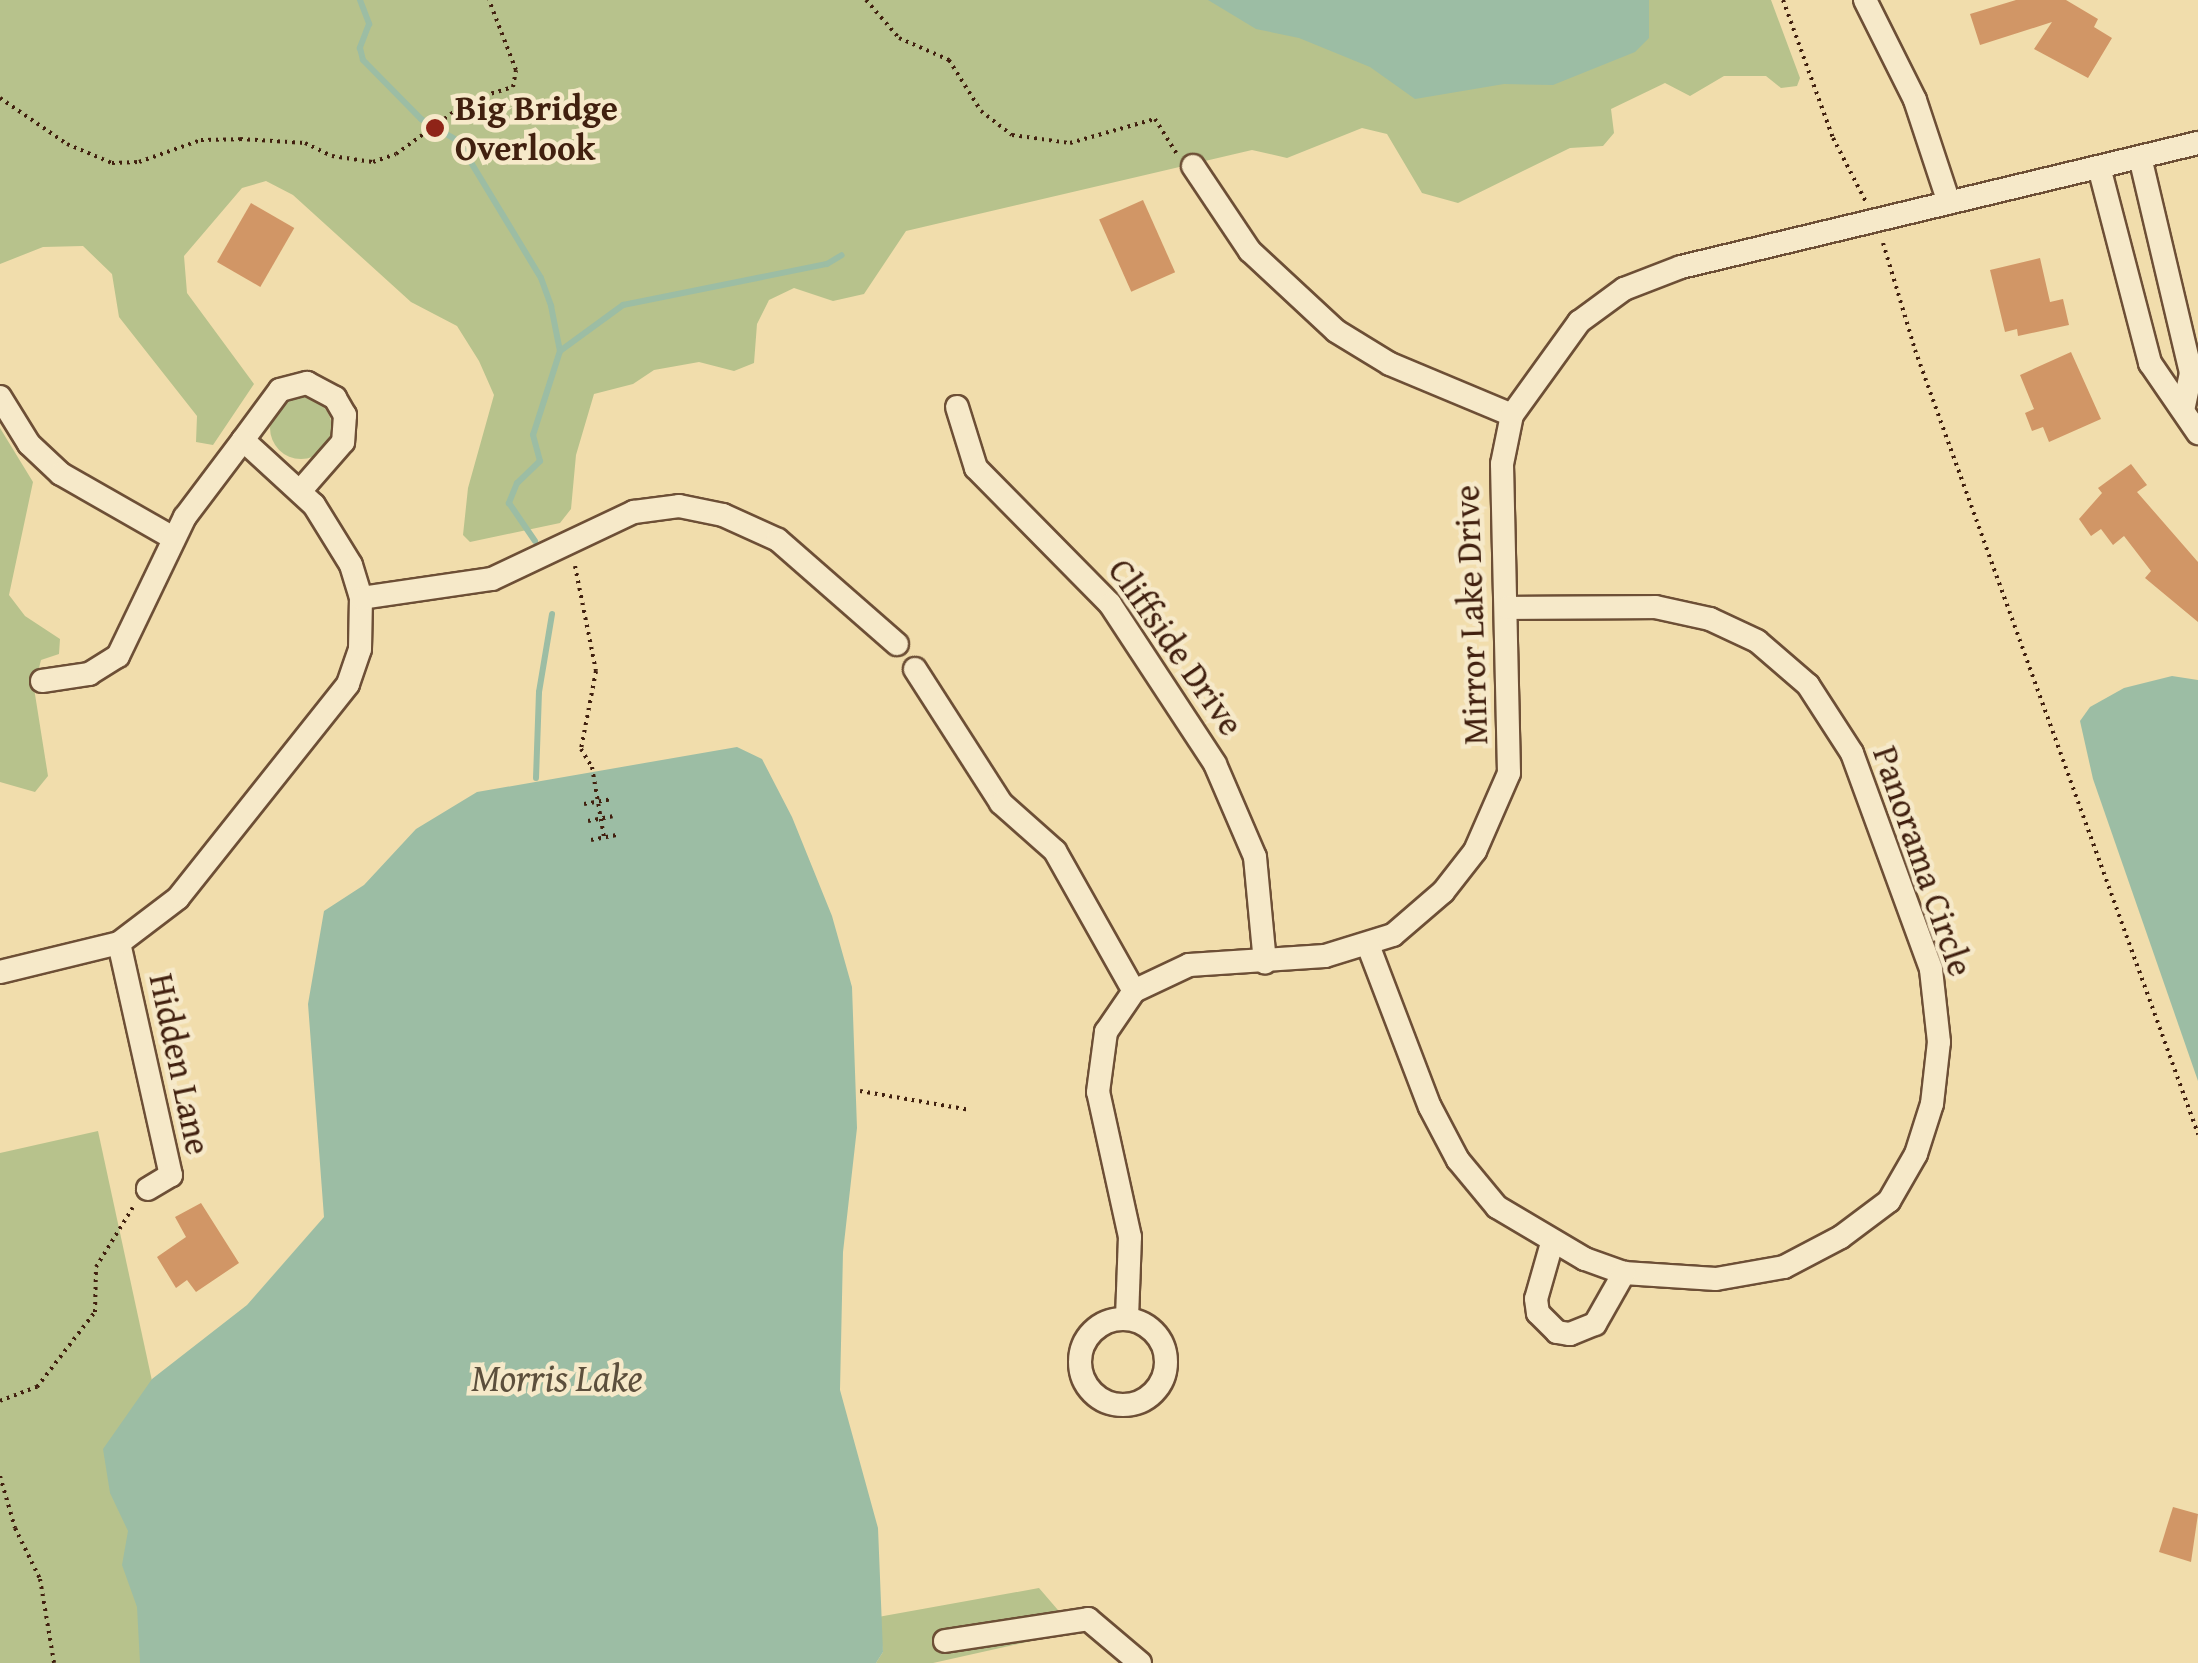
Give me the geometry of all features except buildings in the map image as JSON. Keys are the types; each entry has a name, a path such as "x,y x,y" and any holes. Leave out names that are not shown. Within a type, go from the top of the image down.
{"street":[{"path":"1865,0 1915,100 1949,203"},
{"name":"Mirror Lake Drive","path":"1134,990 1189,964 1266,963 1368,945 1407,925 1443,892 1494,816 1508,773 1512,728 1502,464 1512,415 1550,354 1624,289 1697,262 2198,143"},
{"path":"2140,157 2191,373 2184,406"},
{"path":"2098,167 2150,363 2184,406 2198,433"},
{"path":"1194,168 1250,251 1336,332 1447,391 1512,415"},
{"path":"2136,314 2176,304"},
{"path":"42,681 90,674 118,656 172,538 280,390 307,383 335,398 345,415 343,442 301,490"},
{"path":"0,396 30,444 61,474 172,538"},
{"name":"Cliffside Drive","path":"957,408 976,468 1110,604 1215,764 1255,857 1266,963"},
{"path":"0,972 118,943 178,898 317,728 348,684 360,649 361,598 335,536 301,490 243,440"},
{"path":"361,598 492,579 634,512 679,506 723,515 778,540 897,644"},
{"name":"Panorama Circle","path":"1368,945 1430,1107 1458,1160 1497,1207 1552,1243 1624,1273 1716,1279 1784,1266 1841,1237 1889,1200 1916,1154 1932,1104 1939,1042 1931,969 1852,753 1808,685 1757,641 1710,619 1654,608 1506,608"},
{"path":"916,669 1001,803 1055,850 1134,990 1106,1032 1098,1092 1128,1218 1127,1318"},
{"name":"Hidden Lane","path":"118,943 171,1176 148,1190"},
{"path":"1552,1243 1536,1300 1538,1313 1557,1332 1570,1334 1595,1324 1624,1273"},
{"path":"945,1641 1088,1620 1140,1663"}],"path":[{"path":"0,98 68,144 112,163 138,162 201,140 305,143 362,162 396,154 470,100 506,93 518,79 488,0"},
{"path":"866,0 888,30 950,60 981,111 1012,135 1070,143 1154,119 1184,170 1194,168"},
{"path":"1783,0 1833,138 1867,206"},
{"path":"1879,231 1955,462 2198,1134"},
{"path":"568,543 595,659 580,739 592,766 604,837"},
{"path":"584,804 612,800"},
{"path":"588,822 613,816"},
{"path":"591,840 617,834"},
{"path":"860,1091 970,1110"},
{"path":"0,1402 37,1386 95,1312 96,1267 148,1190"},
{"path":"0,1476 15,1528 40,1579 54,1663"}],"shaded area":[{"path":"0,0 1771,0 1800,78 1797,86 1781,88 1766,76 1724,76 1690,96 1665,83 1611,109 1614,133 1603,146 1570,148 1458,203 1422,193 1387,134 1362,128 1287,158 1252,150 906,231 864,294 833,301 794,288 769,300 757,324 754,363 734,371 699,362 654,370 633,384 594,394 576,455 571,509 560,523 470,542 463,535 468,488 494,395 479,361 457,326 411,302 293,195 266,181 242,188 184,256 187,293 254,384 213,445 196,442 197,416 119,317 112,274 83,246 43,247 0,264"},
{"path":"301,397 323,406 332,428 323,450 301,459 279,450 270,428 279,406"},
{"path":"0,428 33,482 9,595 25,616 60,639 59,654 41,660 34,688 48,776 35,792 0,782"},
{"path":"98,1131 213,1663 0,1663 0,1153"},
{"path":"1039,1588 1076,1631 933,1663 876,1663 883,1652 878,1617"}],"water":[{"path":"1208,0 1649,0 1649,38 1635,52 1553,85 1504,84 1415,99 1370,67 1299,38 1256,29"},
{"path":"2172,676 2198,680 2198,1081 2093,779 2080,721 2090,707 2124,688"},
{"name":"Morris Lake","path":"737,747 762,759 792,817 832,916 852,987 857,1128 843,1252 840,1390 878,1528 883,1652 876,1663 140,1663 137,1607 122,1565 128,1531 110,1493 103,1449 152,1379 247,1305 324,1217 308,1004 324,911 364,885 416,829 477,792"}],"waterway":[{"path":"360,0 369,24 360,48 363,60 421,119 458,141 541,278 551,306 560,351 533,435 540,461 517,483 509,503 535,541"},
{"path":"560,351 623,305 827,264 842,255"},
{"path":"536,778 539,692 552,614"}],"place":[{"name":"Big Bridge Overlook","path":"435,128"}]}
